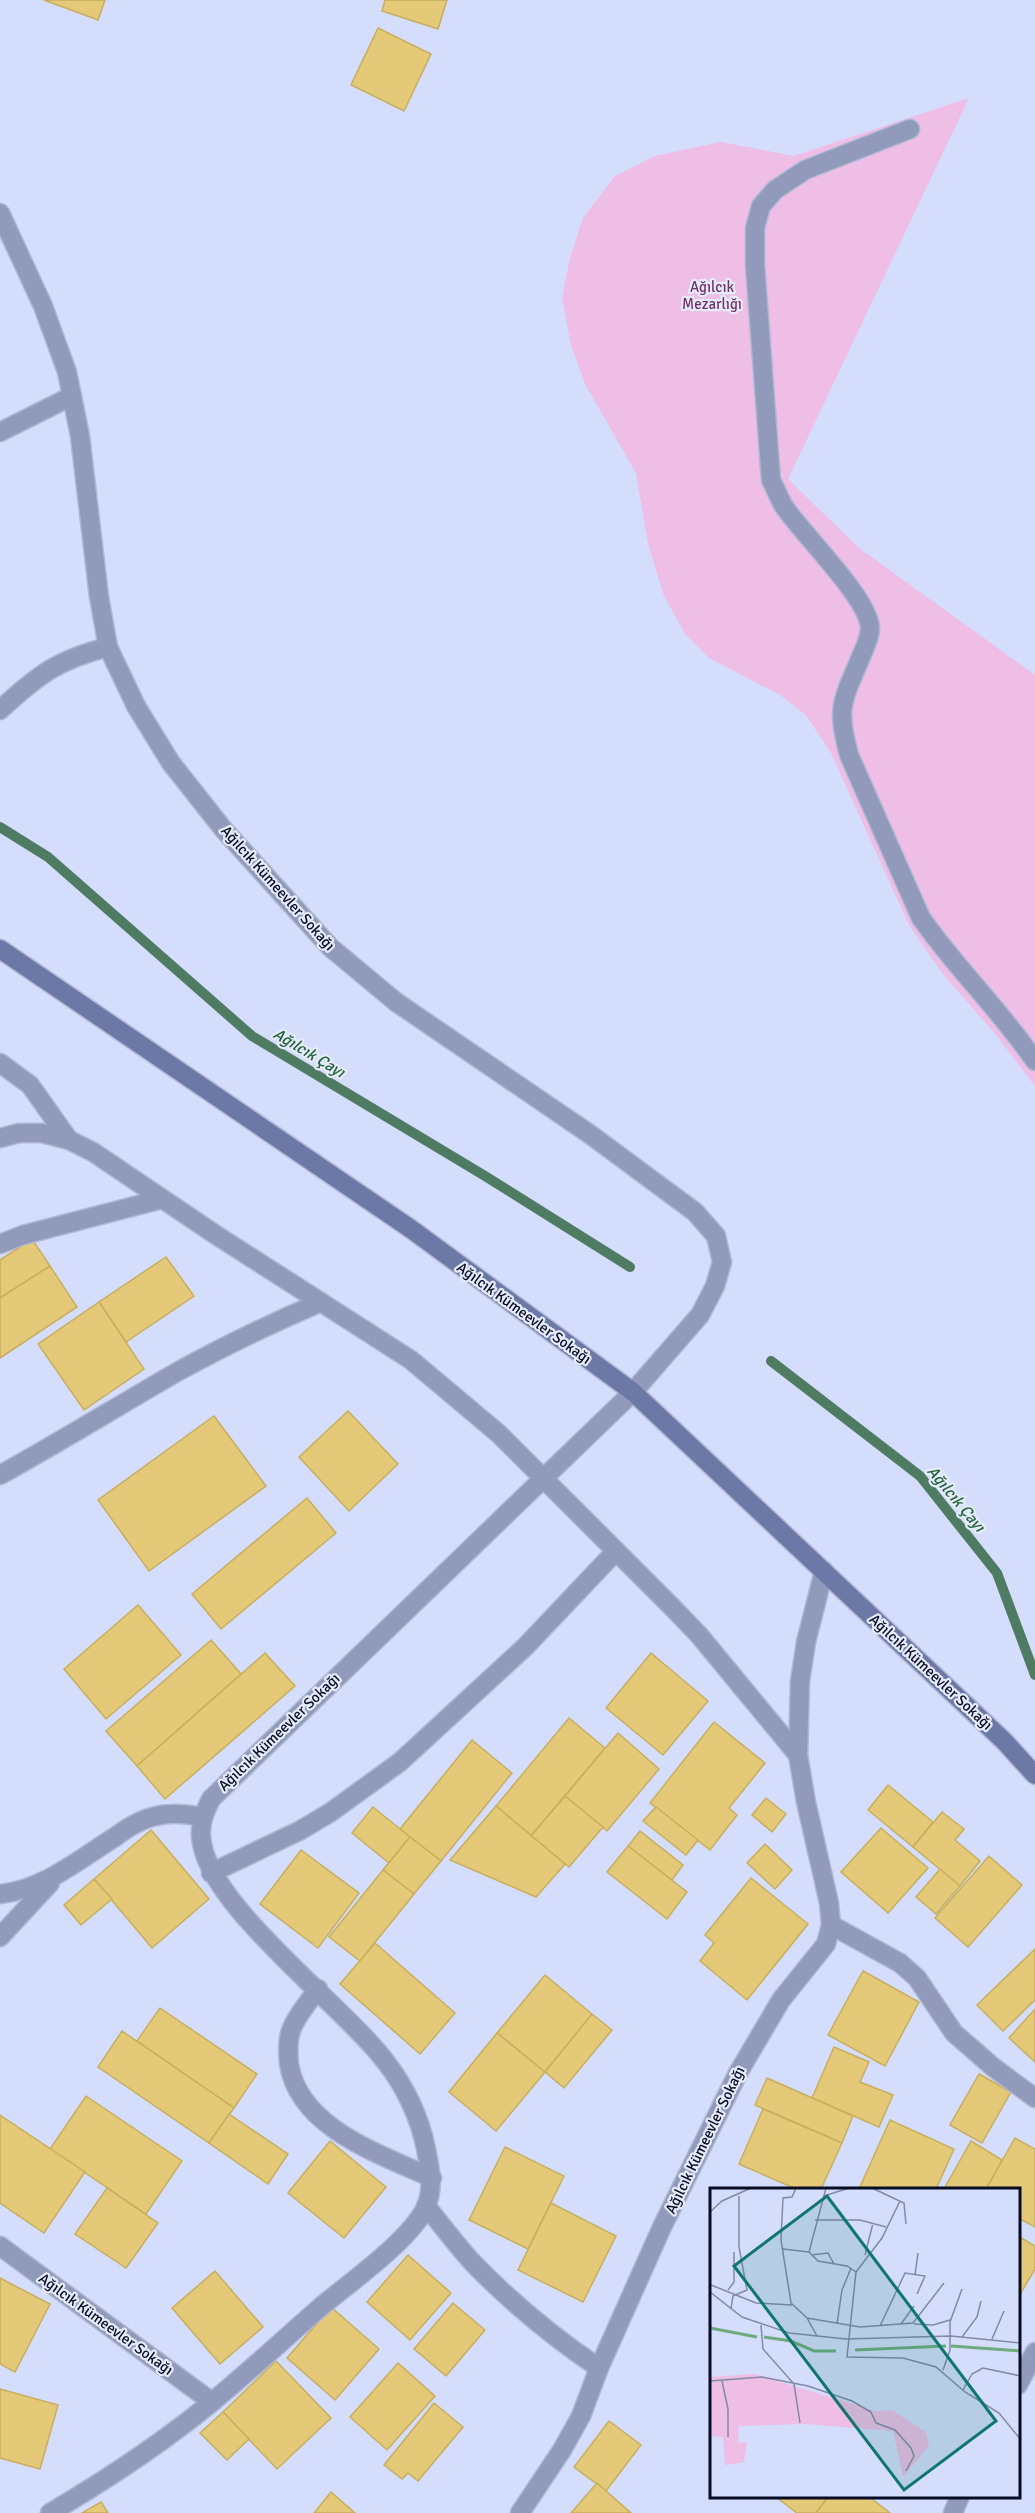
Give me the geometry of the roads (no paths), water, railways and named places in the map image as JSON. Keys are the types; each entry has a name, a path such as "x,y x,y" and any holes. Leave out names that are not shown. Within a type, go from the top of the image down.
{"main road":[{"name":"Ağılcık Kümeevler Sokağı","path":"0,949 411,1230 633,1392 1004,1741 1035,1775"}],"street":[{"path":"910,129 806,170 775,190 761,206 755,228 755,265 771,480 783,505 842,576 863,608 870,628 864,650 842,699 843,734 849,755 916,907 936,939 1019,1038 1035,1061"},
{"name":"Ağılcık Kümeevler Sokağı","path":"0,213 43,306 67,372 80,436 99,597 108,647 136,706 171,763 224,830 330,947 396,1002 591,1135 695,1212 716,1236 722,1262 715,1286 700,1315 633,1392 228,1781 211,1799 202,1817"},
{"path":"0,432 72,396"},
{"path":"0,710 55,665 79,654 108,647"},
{"path":"0,1063 30,1085 69,1140"},
{"path":"0,1138 19,1133 42,1133 69,1140 93,1152 411,1360 499,1434 699,1635 798,1755"},
{"path":"0,1244 22,1235 162,1199"},
{"path":"0,1475 207,1356 321,1302"},
{"path":"211,1873 301,1830 331,1812 400,1762 525,1647 616,1551"},
{"path":"824,1571 806,1641 800,1681 798,1755 825,1884 831,1925 900,1963 917,1978 954,2033 993,2067 1035,2098"},
{"path":"0,1894 31,1888 57,1876 132,1826 156,1816 184,1813 202,1817 201,1836 211,1873 232,1903 358,2029 386,2062 410,2101 424,2140 432,2178 426,2206 412,2227 382,2256 212,2402 103,2482 50,2513"},
{"path":"0,1937 57,1876"},
{"name":"Ağılcık Kümeevler Sokağı","path":"520,2513 562,2450 581,2416 599,2368 662,2227 738,2073 781,2000 826,1944 831,1925"},
{"path":"318,1989 292,2028 287,2051 292,2079 302,2099 318,2117 351,2139 432,2178"},
{"path":"426,2206 472,2262 501,2291 557,2339 599,2368"},
{"name":"Ağılcık Kümeevler Sokağı","path":"0,2246 212,2402"},
{"path":"1020,2381 1035,2352"},
{"path":"953,2513 959,2498"}],"waterway":[{"name":"Ağılcık Çayı","path":"0,827 48,857 252,1036 485,1176 630,1267"},
{"name":"Ağılcık Çayı","path":"771,1361 920,1476 997,1573 1035,1675"}],"park label":[{"name":"Ağılcık Mezarlığı","path":"712,296"}]}
